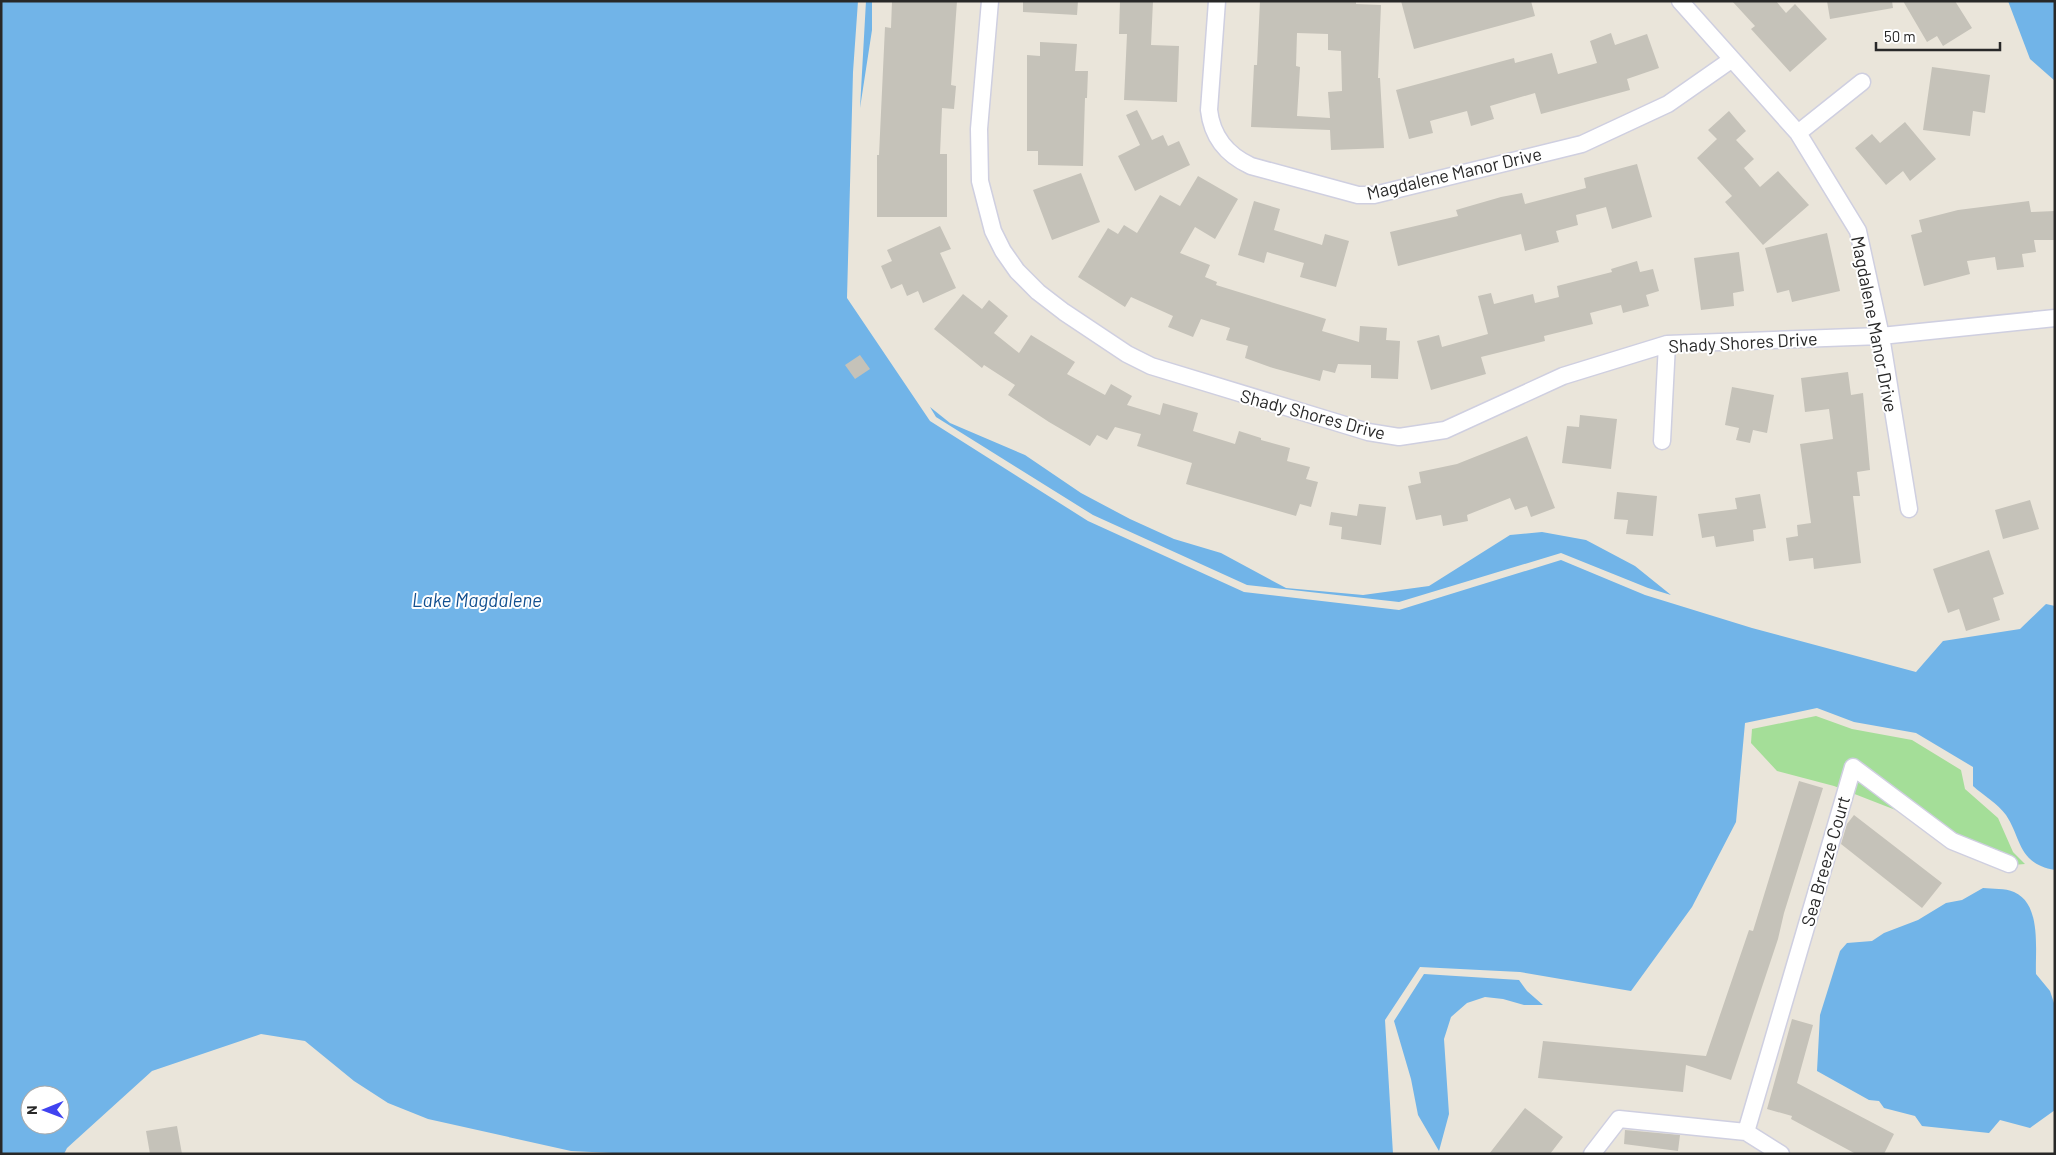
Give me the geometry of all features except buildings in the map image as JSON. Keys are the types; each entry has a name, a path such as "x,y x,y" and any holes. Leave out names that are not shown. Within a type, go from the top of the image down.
{"street":[{"name":"Shady Shores Drive","path":"990,1 978,159 980,181 993,231 1003,251 1017,270 1038,292 1100,338 1151,366 1204,384 1368,432 1399,436 1445,430 1563,376 1666,344 1881,336 2055,318"},
{"name":"Magdalene Manor Drive","path":"1217,1 1209,110 1210,122 1220,143 1238,160 1250,166 1358,195 1374,194 1582,144 1668,104 1732,60"},
{"name":"Magdalene Manor Drive","path":"1680,1 1798,133 1858,231 1881,336 1909,510"},
{"path":"1798,133 1862,82"},
{"path":"1662,441 1666,344"},
{"name":"Sea Breeze Court","path":"1746,1132 1853,767 1952,840 2009,864"},
{"path":"1592,1154 1619,1119 1746,1132 1781,1154"}],"green space":[{"path":"1816,716 1852,729 1912,740 1961,770 1965,789 1998,818 2013,852 2025,864 2000,866 1911,816 1834,786 1777,771 1751,743 1752,729"}],"water":[{"name":"Lake Magdalene","path":"1,1 858,1 853,72 847,298 930,421 1088,521 1244,592 1399,610 1561,560 1645,595 1752,628 1916,672 1943,641 2020,629 2046,604 2055,606 2055,870 2043,867 2027,856 2003,811 1973,786 1973,767 1916,733 1854,722 1817,708 1745,723 1736,822 1692,907 1631,991 1520,972 1420,967 1385,1020 1393,1154 633,1154 571,1151 428,1119 388,1103 354,1081 305,1041 261,1034 152,1071 67,1148 64,1154 1,1154"},
{"path":"866,1 872,1 872,30 860,108"},
{"path":"2008,1 2055,1 2055,81 2030,59"},
{"path":"930,407 950,423 1025,455 1081,493 1130,519 1174,539 1221,553 1286,588 1363,595 1429,586 1510,535 1542,532 1586,540 1635,566 1671,595 1648,588 1561,553 1399,602 1247,585 1093,515 936,417"},
{"path":"1983,888 2003,889 2014,892 2023,898 2029,906 2033,917 2036,941 2036,974 2050,991 2055,1006 2055,1110 2030,1128 2000,1120 1989,1133 1922,1126 1915,1116 1884,1108 1879,1101 1869,1100 1817,1071 1820,1015 1840,951 1847,943 1872,941 1884,933 1918,920 1946,903 1962,900"},
{"path":"1424,974 1519,980 1527,991 1543,1005 1524,1005 1503,999 1485,997 1467,1003 1451,1017 1444,1039 1449,1114 1439,1151 1418,1115 1411,1079 1394,1021"}]}
